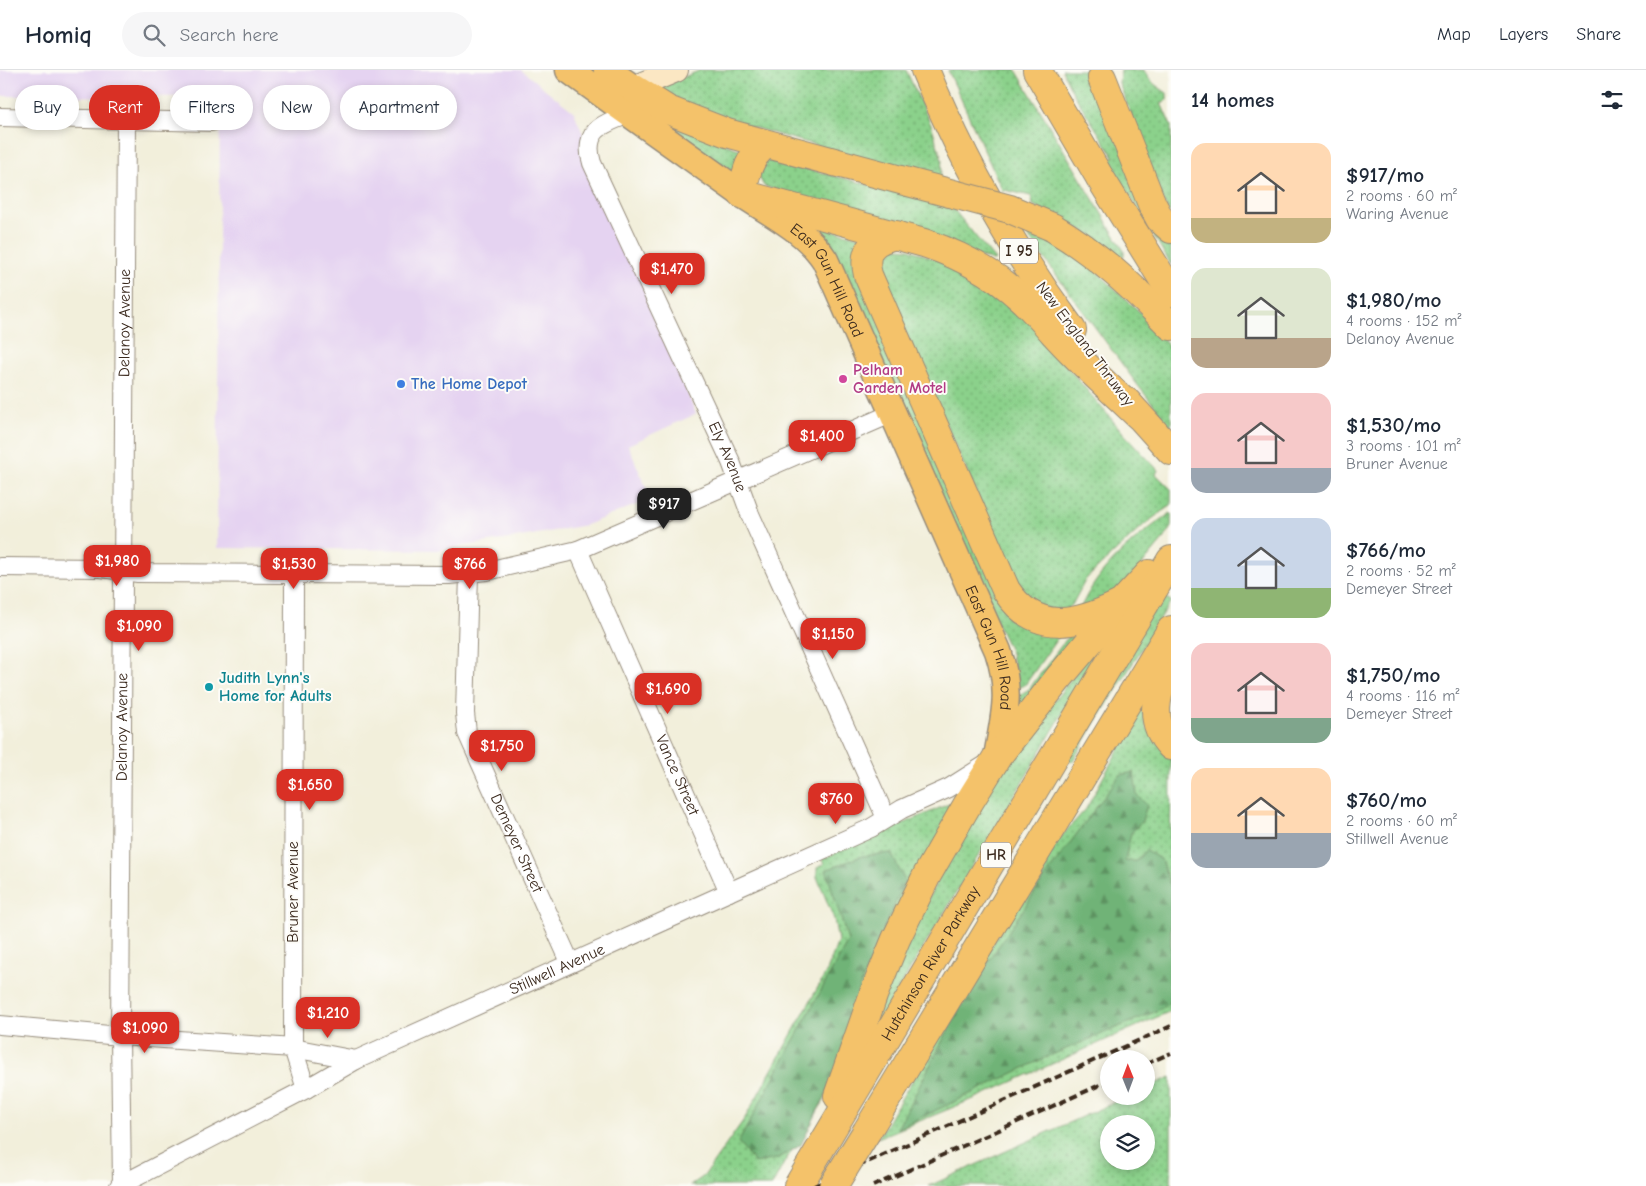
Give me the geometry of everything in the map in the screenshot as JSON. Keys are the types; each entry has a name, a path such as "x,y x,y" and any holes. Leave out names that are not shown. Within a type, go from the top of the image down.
{"highway":[{"name":"New England Thruway","path":"925,70 955,138 1007,232 1067,324 1099,367 1138,415 1171,451"},
{"path":"1037,70 1109,194 1171,292"},
{"path":"1101,74 1152,204 1160,219 1171,229"},
{"path":"631,101 668,110 727,133 765,144 1010,209 1052,227 1083,246 1111,268 1171,326"},
{"path":"765,144 758,150 750,162 742,194 896,235 952,253 974,263 994,276 1028,304 1054,333 1138,415"},
{"path":"896,235 880,239 870,249 866,262 868,275 1006,590 1014,602 1030,614 1058,622 1085,619 1122,603"},
{"path":"820,1148 871,1000 896,939 927,876 997,758 1058,679 1122,603 1171,551"},
{"name":"Hutchinson River Parkway","path":"798,1186 1171,560"},
{"name":"Hutchinson River Parkway","path":"834,1186 1171,630"},
{"path":"1171,654 1159,688 1156,704 1159,726 1171,746"}],"main road":[{"name":"East Gun Hill Road","path":"568,70 631,101"},
{"name":"East Gun Hill Road","path":"607,70 631,101 742,194 799,232 820,253 994,639 1002,662 1007,686 997,758"},
{"path":"631,101 676,70"}],"street":[{"name":"Ely Avenue","path":"631,101 595,131 590,140 590,157 731,462 754,523 886,818"},
{"path":"0,117 89,119"},
{"name":"Delanoy Avenue","path":"120,1185 126,130"},
{"path":"0,567 101,568 138,573 469,574 578,550 893,413"},
{"name":"Vance Street","path":"578,550 729,892"},
{"name":"Bruner Avenue","path":"294,574 292,1048 306,1089"},
{"name":"Demeyer Street","path":"469,574 465,713 467,733 570,962"},
{"name":"Stillwell Avenue","path":"120,1185 306,1089 356,1060 871,828 902,809 949,788 997,758"},
{"path":"0,1025 120,1036 292,1048 356,1060"}],"shaded area":[{"path":"0,70 521,70 574,112 696,414 628,445 651,499 586,525 438,550 217,548 220,130 253,130 253,85 170,85 170,97 160,97 160,85 89,85 89,96 79,96 79,85 15,85 15,96 0,96"}],"green space":[{"path":"701,70 906,70 932,127 942,160 940,180 691,110 666,94 662,86"},
{"path":"948,70 1016,70 1124,251 1124,256 1117,257 1090,234 1033,205 1031,196 1004,190 1003,192"},
{"path":"1062,70 1093,70 1171,242 1171,265 1109,160 1114,157 1073,93"},
{"path":"1121,70 1144,70 1151,81 1167,93 1167,100 1161,103 1171,126 1171,213 1167,210 1119,83"},
{"path":"658,118 738,149 741,152 733,175"},
{"path":"769,161 950,205 995,260 993,261 764,186 759,177 764,163"},
{"path":"810,225 860,237 1010,610 1029,629 1061,633 1025,685 1018,688 1011,653"},
{"path":"1039,234 1093,268 1159,330 1171,352 1171,427 1136,383 1027,235 1039,240"},
{"path":"888,247 909,249 974,274 1013,303 1125,435 1158,470 1156,474 1171,489 1171,505 1145,524 1086,579 1072,605 1066,611 1045,609 1020,592 875,263"},
{"path":"1171,513 1171,527 1162,541 1126,584 1098,604 1080,609 1097,580 1118,555"},
{"path":"1161,595 1171,601 1072,762 1065,757"},
{"path":"1070,634 1077,638 1023,710 1017,709 1018,696 1029,689"},
{"path":"1094,649 1082,680 859,1055 871,1013 976,803"},
{"path":"1142,706 1147,728 1171,759 1171,1011 976,1098 878,1138 1047,852 1086,809"},
{"path":"1134,772 1137,795 1147,805 1142,821 1131,833 1125,861 1136,861 1146,850 1161,860 1171,888 1171,1002 1159,1010 1047,1057 897,1129 968,992 1045,877 1120,775"},
{"path":"960,799 837,1081 784,1163 772,1186 690,1186 704,1176 745,1118 827,971 838,941 834,919 817,877 817,868 824,864 822,859"},
{"path":"891,853 905,881 859,988 837,1072 801,1145 777,1159 755,1163 738,1143 848,941 826,870 862,856"},
{"path":"1171,1077 1171,1186 929,1186 1108,1105 1155,1105 1155,1084"}],"railway":[{"path":"814,1186 1171,1026"},
{"path":"1155,1060 1171,1053"},
{"path":"873,1186 1100,1085"}],"place":[{"name":"Pelham Garden Motel","path":"843,379"},
{"name":"The Home Depot","path":"401,384"},
{"name":"Judith Lynn's Home for Adults","path":"209,687"}]}
